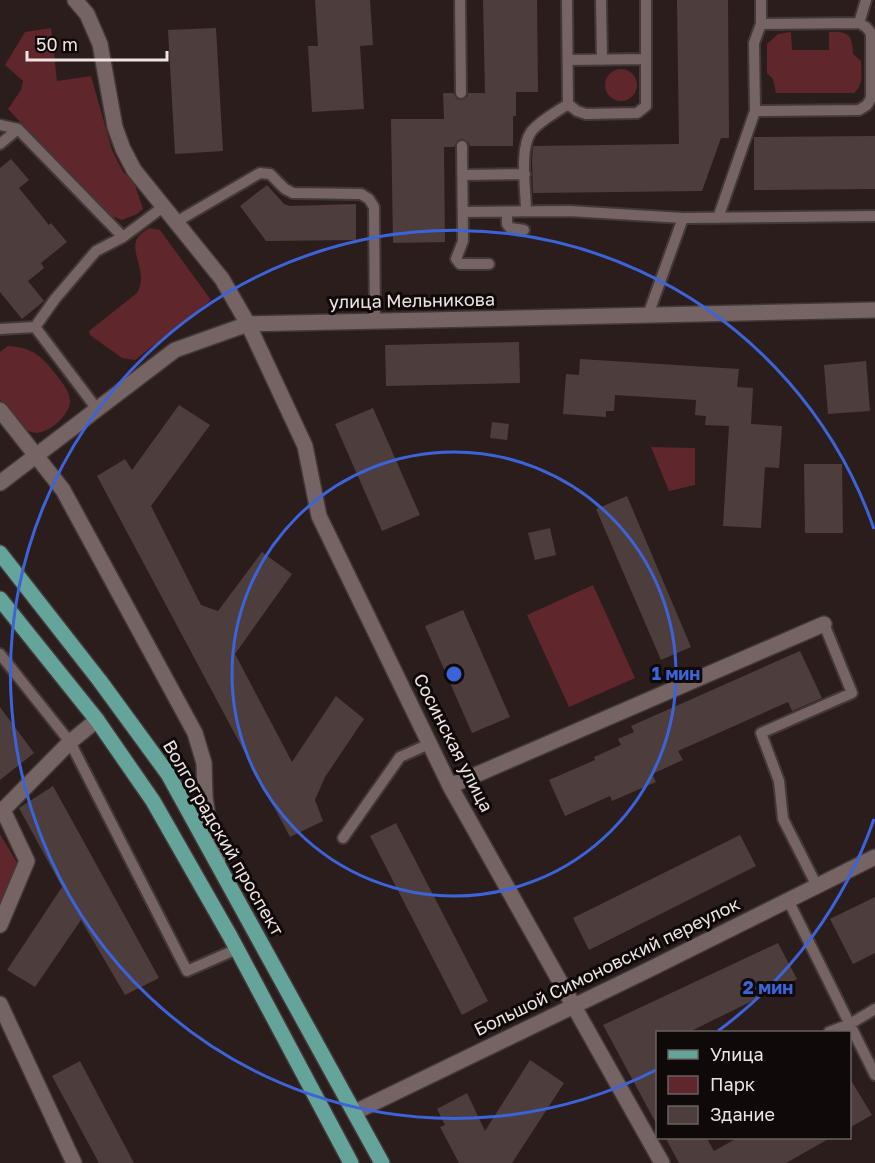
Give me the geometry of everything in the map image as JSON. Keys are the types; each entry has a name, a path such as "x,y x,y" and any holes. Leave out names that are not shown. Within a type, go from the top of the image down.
{"main road":[{"name":"Волгоградский проспект","path":"0,553 94,672 168,774 381,1163"},
{"path":"0,599 97,720 153,801 237,949 351,1163"}],"street":[{"name":"Сосинская улица","path":"75,0 87,14 100,44 115,127 123,150 134,170 222,279 248,324 305,446 319,516 429,744 450,786 662,1163"},
{"name":"улица Мельникова","path":"0,483 175,350 248,324 875,310"},
{"path":"0,410 63,490 195,733 204,763 209,825 221,868"},
{"path":"450,786 824,624"},
{"path":"0,925 27,861 2,808 69,742 97,720"},
{"name":"Большой Симоновский переулок","path":"355,1112 875,857"},
{"path":"0,1004 74,1163"}],"lane":[{"path":"460,0 461,93"},
{"path":"567,0 568,104"},
{"path":"601,0 602,60"},
{"path":"568,104 586,114 642,111 646,104 646,0"},
{"path":"718,218 755,111 754,43 761,24 761,0"},
{"path":"858,23 866,0"},
{"path":"755,111 859,110 869,102 871,93 871,33 866,27 858,23 761,24"},
{"path":"568,60 646,59"},
{"path":"526,211 525,150 531,133 568,104"},
{"path":"0,125 18,129 123,237"},
{"path":"0,144 18,129"},
{"path":"462,146 463,241 456,261 460,264 489,264"},
{"path":"176,222 260,173 266,172 285,189 298,194 361,194 366,196 374,207 375,321"},
{"path":"463,175 525,174"},
{"path":"35,327 55,298 96,251 123,237 163,207"},
{"path":"463,212 569,211 682,218 875,216"},
{"path":"507,212 507,224 510,228 515,231 524,230"},
{"path":"648,315 682,218"},
{"path":"0,329 35,327"},
{"path":"35,327 97,408"},
{"path":"817,886 783,819 779,781 761,733 852,693 824,624"},
{"path":"0,654 69,742 187,971 237,949"},
{"path":"343,838 400,757 429,744"},
{"path":"788,900 875,1075"},
{"path":"832,1031 850,1024 875,1009"}],"green space":[{"path":"51,28 57,81 91,76 112,150 123,172 134,182 143,209 137,214 122,220 106,214 8,109 21,90 23,81 5,65 25,32"},
{"path":"791,32 792,50 829,50 829,32 841,32 848,36 852,42 853,54 861,61 861,78 857,90 854,93 776,93 773,79 767,73 767,44 778,34"},
{"path":"621,69 632,74 637,85 632,96 621,101 610,96 605,85 610,74"},
{"path":"150,228 160,230 211,300 135,360 122,358 90,335 89,331 137,293 141,284 141,274 135,249 136,241"},
{"path":"8,346 29,350 40,357 68,392 70,400 66,412 56,424 44,431 37,433 25,429 0,399 0,352"},
{"path":"651,447 695,448 695,485 669,491"},
{"path":"593,585 635,678 569,707 527,615"},
{"path":"0,834 18,864 0,905"}],"building":[{"path":"315,0 370,0 373,45 360,46 364,109 312,112 308,46 318,46"},
{"path":"483,0 537,0 538,92 516,92 513,146 470,146 463,139 458,140 454,147 444,147 445,242 393,243 391,119 444,119 443,93 453,93 457,99 462,100 467,97 468,93 485,93"},
{"path":"677,0 728,0 729,138 721,138 702,191 533,193 533,146 679,144"},
{"path":"216,28 223,151 175,154 168,30"},
{"path":"875,136 875,189 754,190 754,137"},
{"path":"11,159 29,180 19,188 49,225 51,223 67,242 41,263 44,268 28,281 44,301 22,319 0,292 0,168"},
{"path":"267,185 284,204 290,206 356,204 356,240 266,241 240,206"},
{"path":"519,342 520,383 386,386 385,345"},
{"path":"580,359 739,369 737,387 753,388 751,424 782,426 779,468 765,467 761,528 723,526 729,426 705,425 706,416 695,415 696,400 615,395 614,411 606,411 606,417 563,414 566,374 579,375"},
{"path":"866,361 870,411 828,414 824,365"},
{"path":"179,405 210,425 151,506 201,605 218,611 262,552 292,574 235,654 292,762 336,696 364,719 325,777 315,800 323,821 290,837 97,476 125,459 132,470"},
{"path":"373,408 420,515 382,531 335,424"},
{"path":"492,422 509,424 507,440 490,438"},
{"path":"804,464 842,464 843,533 805,533"},
{"path":"627,496 691,647 661,660 596,509"},
{"path":"550,528 556,555 535,560 528,533"},
{"path":"463,610 510,717 472,733 425,626"},
{"path":"800,651 822,698 792,711 788,702 678,751 683,760 652,774 656,782 612,801 610,796 565,816 549,780 595,760 594,757 621,745 618,739 634,732 631,726"},
{"path":"0,707 34,753 0,780"},
{"path":"53,786 159,978 125,995 81,920 35,987 7,970 62,887 19,808"},
{"path":"396,823 488,1001 462,1015 370,836"},
{"path":"740,835 756,866 589,950 573,918"},
{"path":"875,897 875,953 853,964 830,919"},
{"path":"778,943 797,979 691,1031 656,1031 656,1123 603,1025"},
{"path":"530,1060 564,1083 512,1163 459,1163 440,1127 445,1125 437,1109 467,1093 485,1131"},
{"path":"80,1061 134,1163 99,1163 52,1076"},
{"path":"851,1080 872,1115 851,1127"},
{"path":"666,1139 707,1139 714,1151 735,1139 828,1139 786,1163 679,1163"}]}
